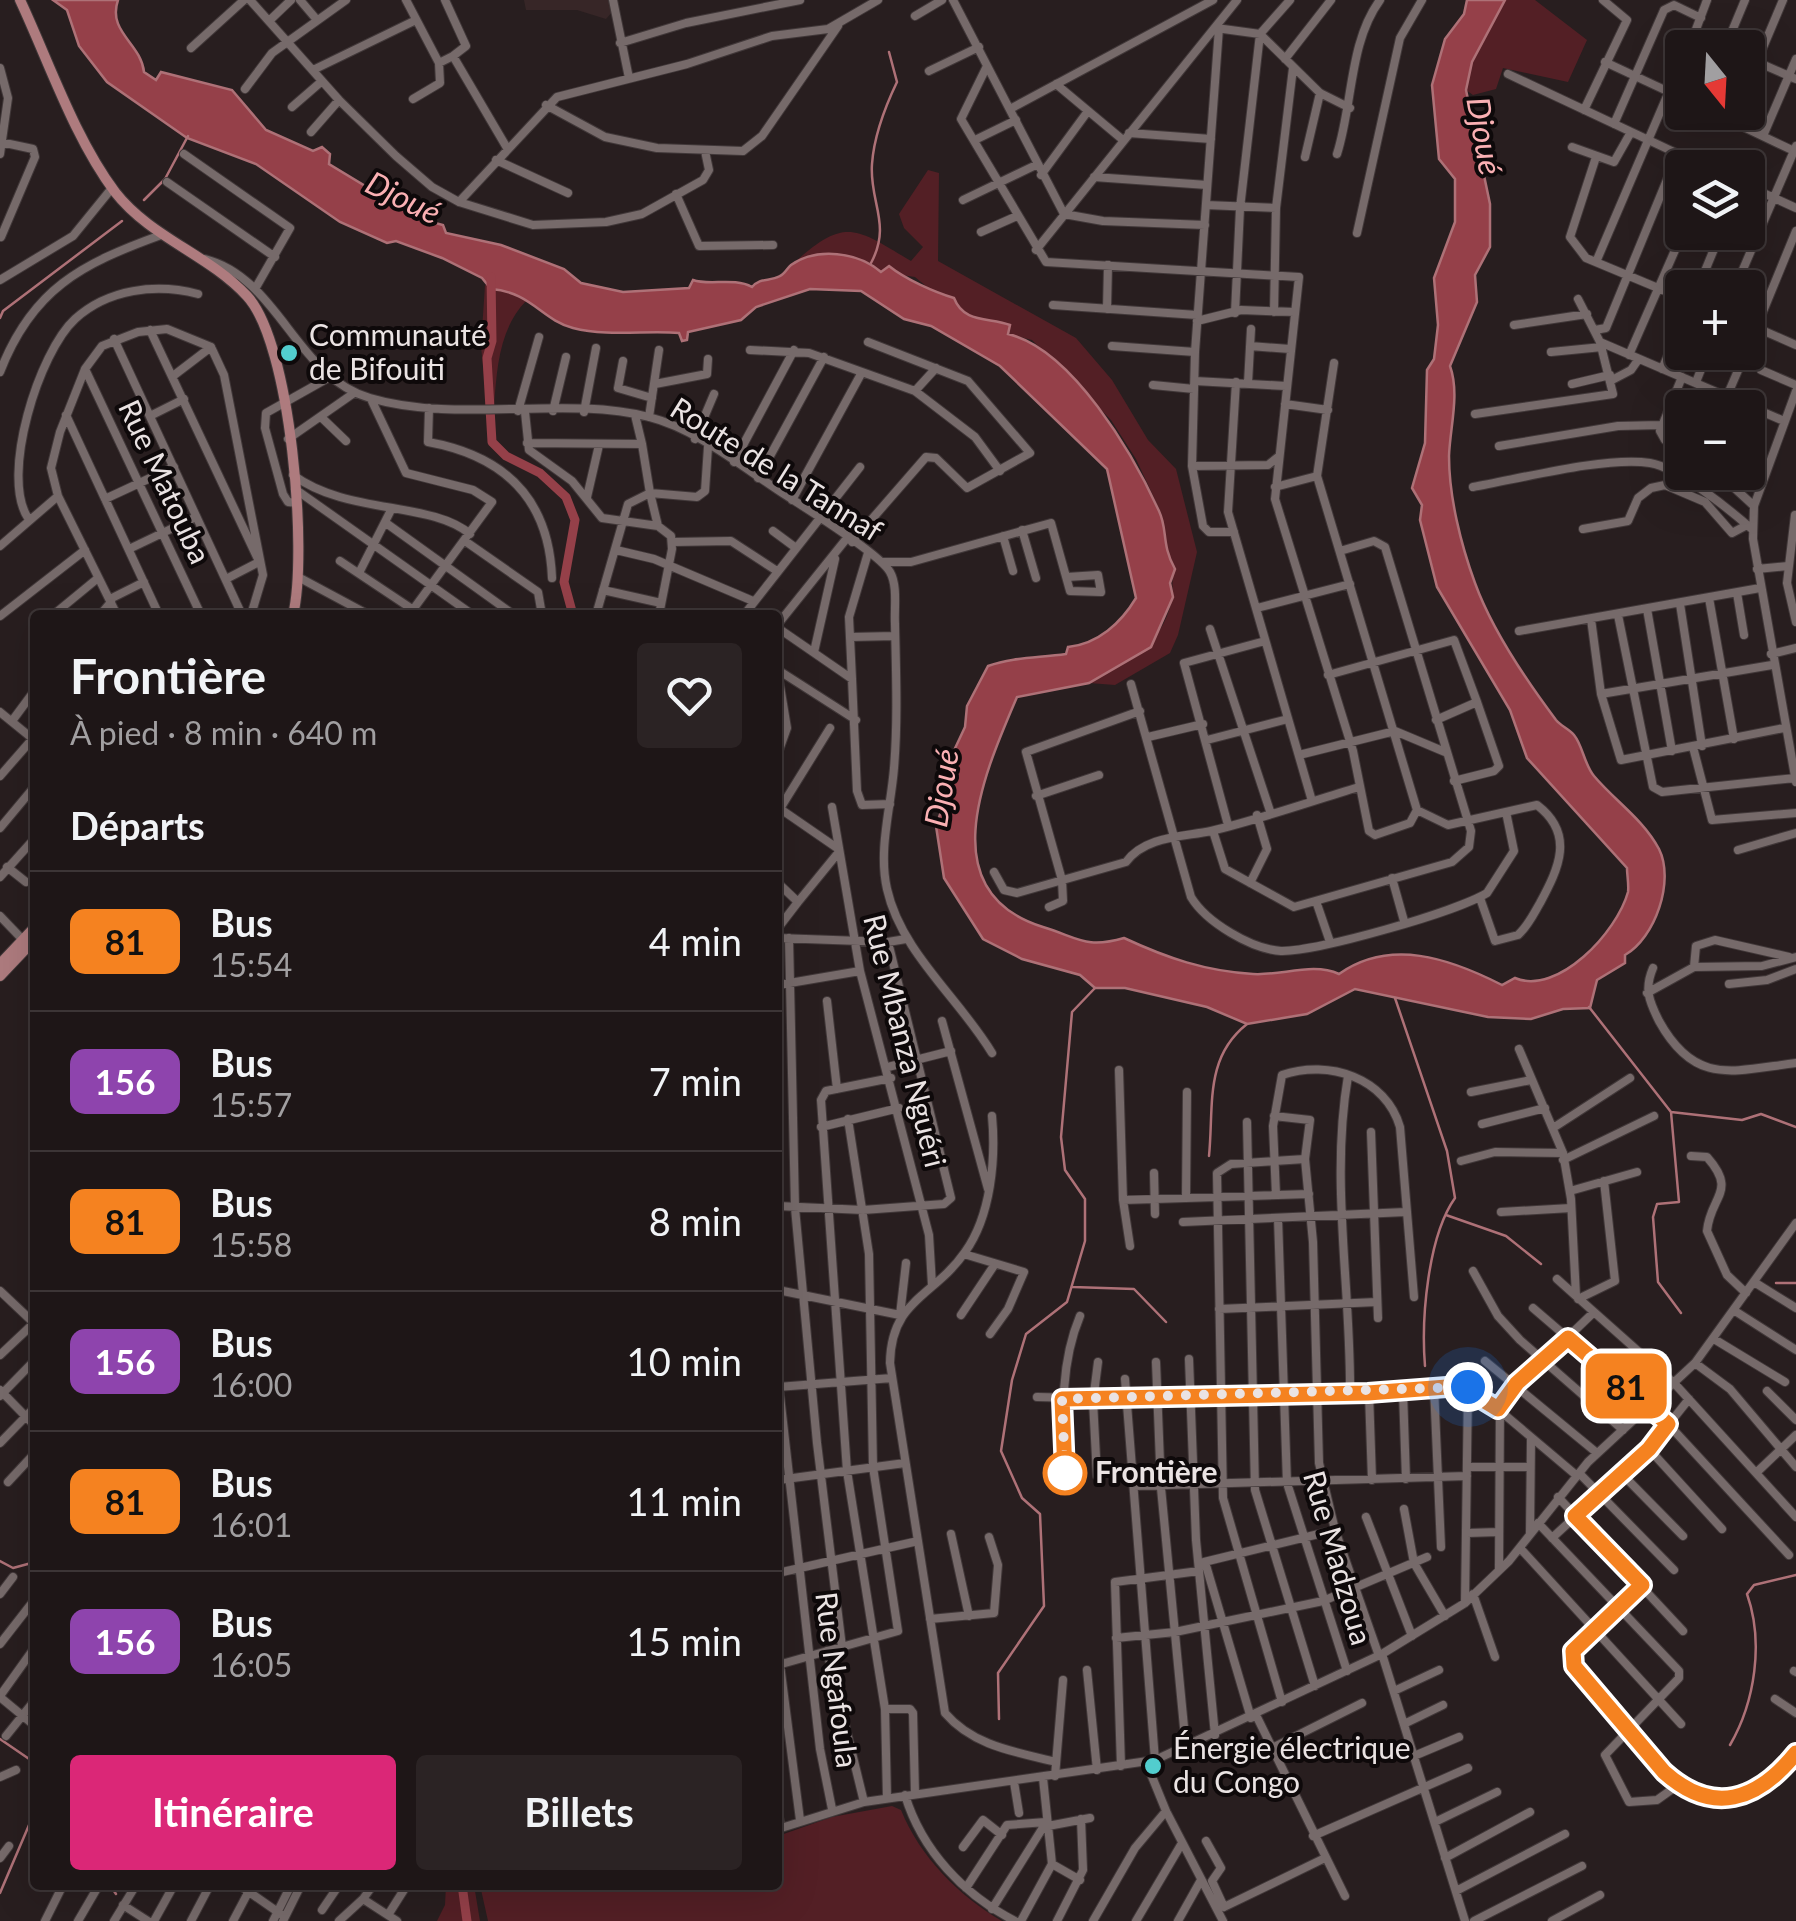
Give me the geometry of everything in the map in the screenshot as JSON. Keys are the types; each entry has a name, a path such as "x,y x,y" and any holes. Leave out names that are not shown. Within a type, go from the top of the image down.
{"main road":[{"path":"20,0 112,188 161,236 246,294 260,314 274,350 293,475 300,578 293,610"},
{"path":"0,964 29,940"},
{"path":"0,976 29,940"}],"street":[{"path":"191,48 247,0 338,100 408,166 459,202 533,225 633,218 708,174 705,151"},
{"path":"269,21 291,0"},
{"path":"300,0 317,20"},
{"path":"244,89 272,53 346,0"},
{"path":"413,99 440,83 439,63 407,2 417,0"},
{"path":"439,63 466,46 445,0"},
{"path":"613,0 629,78"},
{"path":"620,43 686,23 800,0"},
{"path":"546,105 605,137 657,148 705,151 751,147 840,23 859,5 878,0"},
{"path":"915,16 942,0"},
{"path":"953,0 1064,214 1103,221 1205,225"},
{"path":"1010,109 1213,0"},
{"path":"1036,250 1237,0"},
{"path":"1235,313 1240,208 1260,34 1290,0"},
{"path":"1285,58 1331,0"},
{"path":"1338,154 1363,28 1380,0"},
{"path":"1358,232 1400,38 1422,0"},
{"path":"1584,110 1628,20 1603,0"},
{"path":"1696,30 1708,0"},
{"path":"1733,30 1744,0"},
{"path":"1765,34 1782,1 1796,8"},
{"path":"1614,124 1667,7 1674,5 1700,18"},
{"path":"313,70 416,20"},
{"path":"459,202 546,105 565,94 772,36 812,32 840,23"},
{"path":"1218,28 1260,34 1320,92 1350,108"},
{"path":"1218,28 1197,318 1192,466 1204,526 1208,532 1234,532"},
{"path":"929,71 978,47"},
{"path":"453,56 507,148"},
{"path":"1763,136 1792,77 1796,59"},
{"path":"1606,62 1665,91"},
{"path":"988,66 960,115 1046,262 1299,277 1275,488 1372,835 1410,824 1417,810 1318,476 1334,364"},
{"path":"1765,66 1792,77"},
{"path":"0,68 8,98 0,154"},
{"path":"1274,312 1276,208 1293,68"},
{"path":"1508,74 1671,150"},
{"path":"292,107 322,80"},
{"path":"1056,84 1126,136 1211,139"},
{"path":"1306,157 1320,92"},
{"path":"1596,262 1665,99"},
{"path":"311,132 338,100"},
{"path":"1041,175 1088,111"},
{"path":"977,139 1016,120"},
{"path":"1743,270 1795,150 1750,130"},
{"path":"1572,146 1614,162 1631,132"},
{"path":"1,142 32,149 35,157 1,237"},
{"path":"184,154 289,227 290,234 256,290"},
{"path":"1596,157 1570,237 1578,253 1665,290"},
{"path":"496,160 568,193"},
{"path":"962,200 1036,165"},
{"path":"1094,176 1207,184"},
{"path":"166,182 275,257"},
{"path":"1595,330 1606,328 1665,184"},
{"path":"0,280 73,236 112,188"},
{"path":"676,194 699,246 773,245"},
{"path":"1765,194 1796,208"},
{"path":"1206,205 1276,208"},
{"path":"981,232 1016,216"},
{"path":"1765,297 1796,231"},
{"path":"0,372 17,333 39,300 112,252 161,236"},
{"path":"1572,384 1611,378 1631,370 1675,250"},
{"name":"Route de la Tannaf","path":"196,257 226,266 256,290 330,377 354,393 429,408 649,417 734,462 882,562 894,582 896,749 884,874 906,938 966,1010 992,1053"},
{"path":"1107,309 1108,264"},
{"path":"28,518 18,503 18,446 63,332 77,317 110,297 157,287 198,294"},
{"path":"1475,414 1613,394 1601,344 1578,299"},
{"path":"1053,305 1197,318 1294,312"},
{"path":"1514,325 1587,314"},
{"path":"1248,383 1251,329"},
{"path":"150,330 263,575"},
{"path":"115,610 58,496 52,458 66,414 97,350 114,340 150,330 177,330 211,347 224,374 263,575 252,610"},
{"path":"1765,331 1796,345"},
{"path":"539,337 522,411 527,443 535,456 572,480 602,518 658,526"},
{"path":"114,340 240,610"},
{"path":"782,621 926,456 936,458 967,488 1028,456 1030,450 968,382 868,342"},
{"path":"1551,352 1601,344 1714,390"},
{"path":"1112,346 1195,352"},
{"path":"1250,346 1290,349"},
{"path":"173,376 211,347"},
{"path":"584,412 596,348"},
{"path":"649,417 660,350"},
{"path":"750,350 794,350 824,357 915,391 975,437 1000,471"},
{"path":"734,462 794,350"},
{"path":"553,411 566,357"},
{"path":"758,478 824,357"},
{"path":"655,384 707,374 708,360"},
{"path":"623,361 618,388 652,398"},
{"path":"1662,368 1665,361"},
{"path":"915,391 936,368"},
{"name":"Rue Matouba","path":"85,369 199,610"},
{"path":"1696,382 1701,370"},
{"path":"1618,615 1644,756 1657,791 1701,784 1796,780 1750,528 1754,506 1796,388 1761,370"},
{"path":"792,500 862,374"},
{"path":"296,503 288,502 283,494 265,428 269,408 330,377"},
{"path":"1665,440 1661,424 1682,377"},
{"path":"1153,385 1236,382 1286,386"},
{"path":"1236,382 1228,512 1312,801"},
{"path":"288,439 354,393"},
{"path":"695,438 714,394"},
{"path":"150,416 184,399"},
{"path":"371,399 406,473 454,484 490,498 491,505 416,610"},
{"path":"1285,404 1328,410"},
{"path":"429,408 428,442 456,446 483,459 540,511 550,538 552,578"},
{"path":"1765,413 1784,421"},
{"path":"66,414 157,610"},
{"path":"635,415 658,526 673,542 740,544 777,571"},
{"path":"321,417 346,442"},
{"path":"1499,446 1599,429 1661,424"},
{"path":"527,443 642,444"},
{"path":"587,498 599,445"},
{"path":"597,610 628,504 650,492 702,496 708,447"},
{"path":"1192,466 1268,465 1278,457"},
{"path":"1473,487 1612,464 1652,463 1668,469 1750,528"},
{"path":"1268,465 1276,473"},
{"path":"105,499 174,468"},
{"path":"616,550 669,567 750,610 860,468"},
{"path":"293,475 328,496 443,520 538,592 541,610"},
{"path":"1275,488 1318,476"},
{"path":"1583,529 1628,521 1638,498 1651,488 1664,485 1705,502 1732,533 1750,528"},
{"path":"294,489 464,610"},
{"path":"1737,490 1754,506"},
{"path":"0,546 58,496"},
{"path":"360,571 392,510"},
{"path":"1795,514 1788,566 1796,622"},
{"path":"129,550 196,517"},
{"path":"386,523 507,610"},
{"path":"882,562 912,562 1022,530 1054,525 1067,576 1072,593 1101,592 1098,575 1067,576"},
{"path":"1022,530 1036,578"},
{"path":"774,531 796,548"},
{"path":"1003,536 1013,571"},
{"path":"603,590 660,609 673,542"},
{"path":"1212,831 1226,869 1294,907 1462,856 1472,837 1382,542 1340,551"},
{"path":"0,616 84,550"},
{"path":"868,553 850,606 857,791 862,805 890,804"},
{"path":"814,652 836,556"},
{"path":"340,560 410,610"},
{"path":"226,578 259,562"},
{"path":"1758,568 1788,566"},
{"path":"59,610 98,578"},
{"path":"300,578 360,610"},
{"path":"103,610 110,600 144,582"},
{"path":"1256,608 1350,584"},
{"path":"1519,631 1760,588"},
{"path":"1737,594 1744,634"},
{"path":"1709,598 1734,739"},
{"path":"1680,604 1694,678 1701,784 1712,820 1796,813"},
{"path":"1647,609 1672,751"},
{"path":"1591,620 1601,694 1620,760 1784,728"},
{"path":"1210,628 1270,811"},
{"path":"782,629 852,680"},
{"path":"850,637 895,636"},
{"path":"1328,675 1454,640 1499,766 1494,772 1454,780"},
{"path":"1228,825 1184,663 1266,641"},
{"path":"1771,654 1796,648"},
{"path":"1601,694 1772,665"},
{"path":"782,674 856,720"},
{"path":"1131,684 1176,836 1186,884 1205,915 1274,950 1330,942 1480,898 1494,887 1514,852 1506,812"},
{"path":"12,722 30,697"},
{"path":"782,697 787,728 782,742"},
{"path":"1436,720 1477,702"},
{"path":"1050,907 1063,901 1062,880 1026,758 1028,749 1140,711"},
{"path":"0,712 30,735"},
{"path":"1207,740 1288,719"},
{"path":"1148,737 1202,724"},
{"path":"782,804 830,728"},
{"path":"1299,755 1396,731 1445,752"},
{"path":"0,776 30,742"},
{"path":"1036,796 1100,775"},
{"path":"994,872 1010,893 1126,862 1138,849 1176,836 1212,831 1360,787"},
{"path":"0,828 30,792"},
{"name":"Rue Mbanza Nguéri","path":"832,807 860,970 922,1206 932,1285"},
{"path":"1417,810 1443,824 1540,807 1556,830 1562,860 1526,928 1512,938 1495,941 1480,898"},
{"path":"782,813 838,850 782,923"},
{"path":"1250,883 1267,849 1256,815"},
{"path":"1738,850 1796,833"},
{"path":"0,877 30,843"},
{"path":"0,858 26,882"},
{"path":"1392,878 1404,921"},
{"path":"782,887 798,902"},
{"path":"1316,901 1330,942"},
{"path":"0,916 29,940"},
{"path":"782,938 888,942 906,938"},
{"path":"788,938 795,1208 842,1647"},
{"path":"1694,967 1691,956 1696,946 1715,940 1795,958"},
{"path":"782,1206 862,1210 944,1204 951,1198 888,942"},
{"path":"1647,992 1694,967 1762,966 1795,958"},
{"path":"1653,968 1647,992 1678,1052 1704,1069 1796,1063"},
{"path":"1729,984 1767,980 1796,969"},
{"path":"782,984 860,970"},
{"path":"828,1002 836,1089"},
{"path":"942,1021 988,1188"},
{"path":"1519,1049 1563,1156 1572,1208 1577,1297"},
{"path":"888,1067 950,1051"},
{"path":"1120,1070 1123,1200 1130,1246"},
{"path":"1276,1194 1274,1116 1282,1075 1296,1072 1348,1076 1376,1085 1397,1116 1414,1297"},
{"path":"1348,1076 1338,1166 1349,1304 1350,1393"},
{"path":"887,1798 885,1709 857,1554 848,1471 821,1126 823,1095 891,1078"},
{"path":"1554,1128 1630,1078"},
{"path":"1471,1092 1532,1080"},
{"path":"1186,1198 1187,1092"},
{"path":"821,1126 899,1108"},
{"path":"1482,1124 1545,1108"},
{"path":"900,1315 964,1254 976,1230 988,1188 992,1116"},
{"path":"1274,1116 1310,1119 1305,1159 1315,1305 1318,1463 1335,1530 1394,1690 1465,1921"},
{"path":"1460,1162 1495,1152 1563,1156 1654,1116"},
{"path":"782,1664 898,1630 872,1468 871,1308 848,1120"},
{"path":"1247,1122 1254,1483 1315,1686"},
{"path":"1370,1132 1378,1318"},
{"path":"1691,1156 1707,1157 1721,1175 1722,1192 1707,1232 1728,1275 1746,1293"},
{"path":"1282,1702 1238,1554 1222,1484 1218,1170 1305,1159"},
{"path":"1570,1192 1636,1172"},
{"path":"1154,1173 1155,1214"},
{"path":"1577,1297 1614,1281 1604,1181"},
{"path":"1123,1200 1309,1194"},
{"path":"1502,1212 1572,1208"},
{"path":"1183,1222 1406,1212"},
{"name":"Rue Madzoua","path":"1278,1218 1287,1482 1302,1540 1346,1670"},
{"path":"782,1827 864,1802 1151,1761 1214,1735 1412,1636 1465,1602 1499,1570 1597,1453 1695,1363 1792,1236 1796,1223"},
{"path":"964,1254 1024,1272 1008,1310 990,1334"},
{"path":"906,1263 900,1315 890,1348 892,1378 940,1697 954,1724 1006,1750 1056,1762"},
{"path":"962,1315 996,1264"},
{"path":"1473,1271 1498,1316 1623,1430"},
{"path":"1557,1280 1674,1384 1796,1517"},
{"path":"1754,1282 1796,1308"},
{"path":"782,1291 900,1315"},
{"path":"0,1292 30,1319"},
{"path":"0,1310 10,1300"},
{"path":"1219,1309 1377,1302"},
{"path":"1533,1308 1668,1424 1789,1555"},
{"path":"1735,1311 1796,1350"},
{"path":"1499,1570 1498,1409 1517,1383 1593,1314"},
{"path":"1065,1473 1062,1399 1080,1316"},
{"path":"0,1354 30,1328"},
{"path":"1714,1338 1784,1382"},
{"path":"1188,1359 1192,1485 1214,1735"},
{"path":"1485,1361 1517,1383 1597,1453"},
{"path":"1097,1476 1094,1401 1098,1362"},
{"path":"1156,1362 1161,1488 1186,1748"},
{"path":"1695,1363 1730,1389 1796,1467"},
{"path":"30,1365 1,1393 30,1421"},
{"path":"782,1387 892,1378"},
{"path":"1126,1379 1151,1761 1166,1811 1220,1920"},
{"path":"1037,1396 1094,1401 1158,1400 1468,1387 1578,1474 1674,1570"},
{"path":"1465,1602 1468,1387"},
{"path":"1434,1388 1441,1547"},
{"path":"1767,1391 1796,1420"},
{"path":"1404,1392 1406,1479"},
{"path":"1368,1393 1372,1480"},
{"path":"1552,1538 1649,1449 1690,1400"},
{"path":"0,1443 30,1413"},
{"name":"Rue Ngafoula","path":"782,1418 809,1656 832,1810"},
{"path":"1757,1472 1796,1436"},
{"path":"1530,1534 1532,1439"},
{"path":"1649,1449 1722,1529"},
{"path":"8,1482 30,1458"},
{"path":"782,1480 905,1463"},
{"path":"1134,1486 1437,1478 1530,1467"},
{"path":"1622,1474 1683,1536"},
{"path":"1558,1497 1683,1631"},
{"path":"1404,1509 1414,1563 1445,1616"},
{"path":"1366,1517 1412,1636"},
{"path":"1538,1524 1681,1674 1605,1755 1629,1802 1657,1800 1678,1784"},
{"path":"1120,1766 1114,1582 1169,1576 1335,1530"},
{"path":"1467,1533 1500,1532"},
{"path":"951,1534 969,1616"},
{"path":"930,1620 991,1614 997,1608 998,1564 989,1536"},
{"path":"782,1572 918,1541"},
{"path":"1520,1548 1682,1724"},
{"path":"1116,1638 1175,1632 1322,1601 1427,1557"},
{"path":"1201,1565 1253,1716 1345,1896"},
{"path":"0,1594 13,1577"},
{"path":"1642,1585 1573,1651 1571,1660 1627,1732 1678,1784 1718,1801 1736,1798 1774,1777 1796,1753"},
{"path":"1474,1594 1496,1657"},
{"path":"0,1644 30,1605"},
{"path":"827,1651 864,1802"},
{"path":"30,1654 0,1696 30,1722"},
{"path":"1087,1670 1097,1770"},
{"path":"1394,1690 1439,1670"},
{"path":"1055,1776 1063,1680"},
{"path":"782,1693 800,1820"},
{"path":"1776,1699 1796,1714"},
{"path":"1272,1748 1362,1703"},
{"path":"1404,1724 1443,1705"},
{"path":"6,1736 30,1706"},
{"path":"885,1709 910,1709 913,1713 910,1795 921,1836 966,1888 992,1909 1018,1921 1052,1864 1043,1778"},
{"path":"1414,1756 1459,1736"},
{"path":"1313,1836 1468,1768"},
{"path":"0,1778 16,1770"},
{"path":"1014,1782 1020,1814"},
{"path":"1435,1822 1496,1792"},
{"path":"1093,1921 1135,1848 1166,1811"},
{"path":"1446,1858 1530,1812"},
{"path":"966,1888 1011,1822 1085,1819 1080,1880 1057,1921"},
{"path":"962,1847 983,1820 1002,1836"},
{"path":"992,1909 1047,1823"},
{"path":"1456,1892 1565,1834"},
{"path":"1206,1842 1221,1868 1212,1881 1224,1908 1325,1858"},
{"path":"1136,1921 1182,1843"},
{"path":"0,1858 9,1846"},
{"path":"1052,1864 1080,1880"},
{"path":"1474,1921 1582,1866"},
{"path":"1178,1921 1202,1880"},
{"path":"45,1921 61,1890"},
{"path":"78,1921 96,1890"},
{"path":"114,1921 133,1890"},
{"path":"123,1905 151,1921 171,1890"},
{"path":"191,1921 207,1890"},
{"path":"232,1921 249,1890"},
{"path":"252,1890 280,1918 294,1890"},
{"path":"322,1910 336,1890"},
{"path":"339,1921 369,1890"},
{"path":"388,1915 404,1890"},
{"path":"1552,1921 1600,1895"},
{"path":"362,1899 397,1921"}],"shaded area":[{"path":"53,0 118,0 117,21 144,72 156,80 161,72 232,90 266,130 313,151 322,147 330,154 329,164 375,192 381,202 405,206 409,216 443,225 446,233 501,245 564,269 581,283 623,292 689,288 693,280 752,287 782,275 801,259 837,254 861,260 881,272 889,266 920,285 954,298 971,316 1010,325 1008,334 1055,360 1077,382 1117,434 1159,511 1175,569 1170,583 1173,597 1151,647 1089,683 1017,697 981,794 977,859 987,887 1008,910 1043,927 1091,942 1124,938 1202,967 1264,974 1319,969 1339,974 1379,957 1420,956 1461,967 1502,985 1515,978 1549,978 1584,957 1612,925 1628,892 1627,868 1527,758 1510,710 1437,587 1420,520 1422,505 1412,488 1425,443 1427,370 1434,359 1438,325 1434,278 1455,222 1455,179 1439,159 1432,85 1445,39 1464,14 1467,0 1505,0 1472,62 1466,90 1490,204 1490,247 1475,275 1477,302 1450,366 1454,411 1449,456 1454,504 1475,583 1511,654 1556,720 1577,739 1594,776 1637,819 1659,849 1665,877 1663,892 1645,936 1625,955 1625,963 1597,980 1590,1008 1563,1009 1531,1019 1488,1017 1355,989 1307,1014 1247,1024 1207,1007 1125,988 1095,988 1080,975 1022,959 983,939 944,878 936,826 946,797 950,759 965,727 967,706 988,666 1066,654 1068,647 1089,642 1108,631 1136,598 1107,469 1000,366 931,326 904,319 861,291 810,289 756,307 741,320 688,332 687,340 682,341 679,333 600,332 562,324 516,295 491,289 482,278 442,258 396,241 387,243 340,222 256,164 187,138 107,82 79,46 67,10"},
{"path":"524,0 610,0 612,12 606,19 577,10 526,10"},
{"path":"1505,0 1535,0 1587,40 1568,82 1503,68 1496,89 1473,95 1466,90 1472,63"},
{"path":"928,170 939,173 938,261 1076,338 1112,380 1148,440 1176,469 1197,552 1178,635 1170,653 1115,685 1089,683 1151,642 1167,617 1175,569 1164,549 1162,515 1136,459 1111,420 1032,340 1008,334 1000,321 973,317 954,298 933,292 915,277 881,272 871,263 819,254 794,263 826,238 851,232 877,241 911,261 923,247 904,228 899,214"},
{"path":"485,285 517,292 526,301 505,337 494,406 487,406 481,346"},
{"path":"892,1806 901,1810 919,1844 943,1874 1002,1921 488,1921 481,1890 782,1890 782,1835 832,1817"},
{"path":"446,1890 475,1890 480,1921 437,1921 445,1905"}],"waterway":[{"path":"871,263 880,236 872,178 873,153 897,82 889,52"},
{"path":"144,200 165,179 188,136"},
{"path":"0,318 3,311 122,221"},
{"path":"491,277 492,341 487,358 492,442 506,456 540,473 566,497 575,520 564,582 572,610"},
{"path":"999,1719 998,1673 1044,1606 1040,1514 1022,1498 1001,1451 1012,1380 1026,1334 1067,1302 1085,1241 1085,1199 1065,1170 1061,1137 1072,1012 1095,988"},
{"path":"1395,998 1447,1151 1455,1198 1438,1234 1428,1278 1425,1366"},
{"path":"1589,1007 1671,1112 1679,1202 1657,1204 1653,1217 1658,1282 1681,1313"},
{"path":"1209,1156 1217,1068 1233,1037 1247,1024"},
{"path":"1671,1112 1742,1120 1761,1114 1796,1127"},
{"path":"1446,1215 1506,1236 1541,1264"},
{"path":"1776,1283 1796,1283"},
{"path":"1073,1287 1134,1289 1166,1322"},
{"path":"0,1561 13,1568 30,1563"},
{"path":"1730,1745 1746,1710 1754,1671 1755,1632 1747,1594 1754,1585 1796,1575"},
{"path":"0,1739 30,1760"},
{"path":"0,1893 30,1823"},
{"path":"113,1890 116,1894"},
{"path":"463,1890 467,1921"}],"bus line":[{"name":"81","path":"1065,1473 1062,1399 1404,1392 1460,1386 1480,1394 1498,1409 1517,1383 1568,1338 1668,1424 1649,1449 1575,1516 1642,1585 1573,1651 1570,1655 1574,1666 1664,1772 1678,1784 1718,1801 1736,1798 1766,1783 1796,1753"}],"place":[{"name":"Communauté de Bifouiti","path":"289,353"},
{"name":"Frontière","path":"1065,1473"},
{"name":"Énergie électrique du Congo","path":"1153,1766"}],"route":[{"path":"1065,1473 1062,1399 1158,1400 1468,1387"}],"water label":[{"name":"Djoué","path":"1484,136"},
{"name":"Djoué","path":"403,198"},
{"name":"Djoué","path":"942,788"}]}
